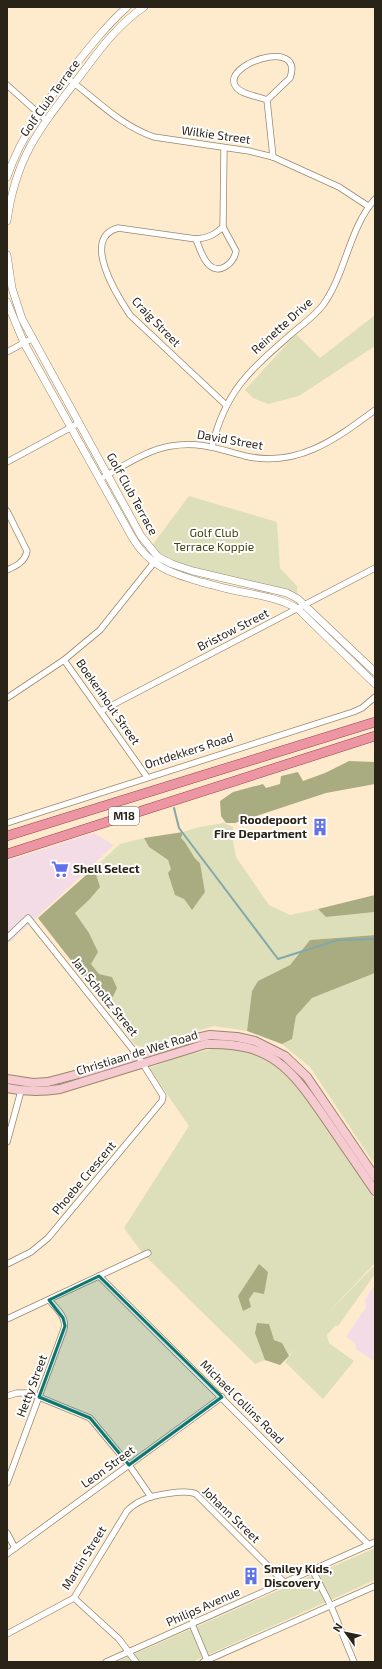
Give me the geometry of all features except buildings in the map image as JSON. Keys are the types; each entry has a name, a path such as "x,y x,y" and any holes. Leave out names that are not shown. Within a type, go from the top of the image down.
{"main road":[{"path":"348,731 375,716"},
{"name":"M18","path":"7,836 375,722"},
{"name":"M18","path":"7,854 358,742 375,738"},
{"name":"Christiaan de Wet Road","path":"7,1088 21,1092 60,1089 140,1060 188,1040 210,1035 236,1037 255,1041 285,1056 307,1077 375,1177"},
{"name":"Christiaan de Wet Road","path":"7,1079 32,1083 48,1082 206,1044 238,1045 247,1047 266,1055 288,1070 299,1081 375,1191"}],"street":[{"name":"Golf Club Terrace","path":"7,177 22,140 39,113 104,30 127,7"},
{"name":"Golf Club Terrace","path":"7,221 12,191 21,164 30,144 46,120 112,35 127,19 144,7"},
{"path":"278,56 287,60 290,65 291,74 287,82 267,100 242,92 236,87 234,77 236,72 245,66 278,56"},
{"name":"Wilkie Street","path":"66,77 111,113 140,132 154,137 249,151 274,157 339,187 368,206"},
{"path":"7,85 46,120"},
{"path":"267,100 274,157"},
{"path":"196,239 199,248 210,266 214,268 226,267 232,262 236,251 223,227 224,148"},
{"name":"Reinette Drive","path":"212,446 216,430 226,405 253,367 322,306 332,290 368,206 375,199"},
{"name":"Craig Street","path":"223,227 213,235 196,239 118,228 113,229 106,234 102,241 101,247 103,261 119,299 130,315 226,405"},
{"name":"Golf Club Terrace","path":"7,255 12,288 18,307 33,338 141,536 156,560 167,571 178,575 232,590 275,598 298,609 375,684"},
{"name":"Golf Club Terrace","path":"7,302 24,343 70,428 142,553 156,560 193,571 287,594 298,599 375,672"},
{"path":"7,352 33,338"},
{"name":"David Street","path":"100,479 147,454 170,446 189,444 212,446 245,456 260,458 291,456 305,453 323,446 375,410"},
{"path":"7,462 79,423"},
{"path":"7,512 27,551 23,560 7,570"},
{"path":"7,698 64,660 100,630 156,560"},
{"name":"Bristow Street","path":"101,711 375,568"},
{"name":"Boekenhout Street","path":"64,660 147,777"},
{"name":"Ontdekkers Road","path":"7,823 354,712 362,708 375,697"},
{"name":"Jan Scholtz Street","path":"7,938 28,918 140,1060 161,1092"},
{"path":"7,1142 21,1092"},
{"name":"Phoebe Crescent","path":"7,1264 31,1252 48,1238 162,1101 163,1096 161,1092"},
{"path":"7,1319 148,1253"},
{"name":"Michael Collins Road","path":"99,1276 372,1544"},
{"name":"Hetty Street","path":"7,1483 65,1326 63,1318 49,1300"},
{"path":"7,1396 21,1392 40,1397 90,1418 99,1426 151,1497"},
{"name":"Leon Street","path":"7,1554 222,1397"},
{"name":"Johann Street","path":"151,1497 188,1492 196,1494 285,1583"},
{"name":"Martin Street","path":"7,1634 74,1598 127,1511 137,1502 151,1497"},
{"path":"7,1533 15,1548"},
{"name":"Philips Avenue","path":"106,1662 372,1544"},
{"path":"313,1571 331,1606 354,1662"},
{"path":"192,1624 205,1661 375,1586"},
{"path":"74,1598 115,1634 136,1662"}],"highlighted area":[{"path":"99,1276 222,1397 129,1465 90,1418 39,1397 65,1326 63,1318 49,1300"}],"shaded area":[{"path":"94,833 114,845 7,945 7,861"},
{"path":"375,1284 374,1361 356,1349 355,1343 346,1337 366,1307 365,1299"}],"green space":[{"path":"375,315 375,346 299,396 268,404 253,398 245,390 296,334 320,358"},
{"name":"Golf Club Terrace Koppie","path":"189,496 277,522 280,568 297,586 298,599 172,564 150,548"},
{"path":"349,761 375,762 375,784 326,793 235,823 226,823 221,816 220,801 233,792 263,784 266,788 280,784 281,776 298,772 303,781 325,773"},
{"path":"224,823 233,827 233,841 236,857 269,905 290,915 318,909 326,917 375,912 375,935 310,940 290,965 258,981 252,991 247,1031 214,1026 143,1047 135,1045 108,1008 117,988 112,977 99,974 91,964 75,913 89,900 99,887 94,868 120,844 144,838 149,847 168,860 184,899 191,909 205,892 200,863 180,837 183,832 199,827"},
{"path":"183,832 181,838 200,863 205,892 192,910 184,899 175,895 168,873 171,869 168,860 149,847 144,838"},
{"path":"94,868 100,887 75,913 89,933 98,952 91,964 99,974 112,977 117,988 108,1008 38,918"},
{"path":"375,895 375,912 326,917 318,909"},
{"path":"375,935 375,973 312,998 296,1016 292,1039 282,1044 247,1031 252,991 258,981 290,965 310,940"},
{"path":"375,973 375,1162 373,1162 310,1067 282,1044 291,1039 296,1016 312,998"},
{"path":"234,1048 255,1052 278,1066 307,1094 375,1200 375,1263 325,1316 373,1267 375,1268 375,1274 338,1326 335,1326 327,1335 329,1343 354,1361 323,1399 285,1362 295,1349 280,1365 274,1361 268,1360 255,1364 143,1254 124,1228 189,1126 149,1068 179,1057 212,1049"},
{"path":"259,1264 268,1272 264,1294 254,1292 249,1299 251,1307 243,1311 238,1296"},
{"path":"257,1323 269,1324 274,1340 282,1343 289,1356 280,1365 265,1360 255,1333"},
{"path":"375,1548 375,1580 192,1662 116,1662"}],"waterway":[{"path":"174,808 179,828 278,959 338,940 375,939"}],"place":[{"name":"Roodepoort Fire Department","path":"320,827"},
{"name":"Shell Select","path":"60,869"},
{"name":"Smiley Kids, Discovery","path":"251,1576"}]}
